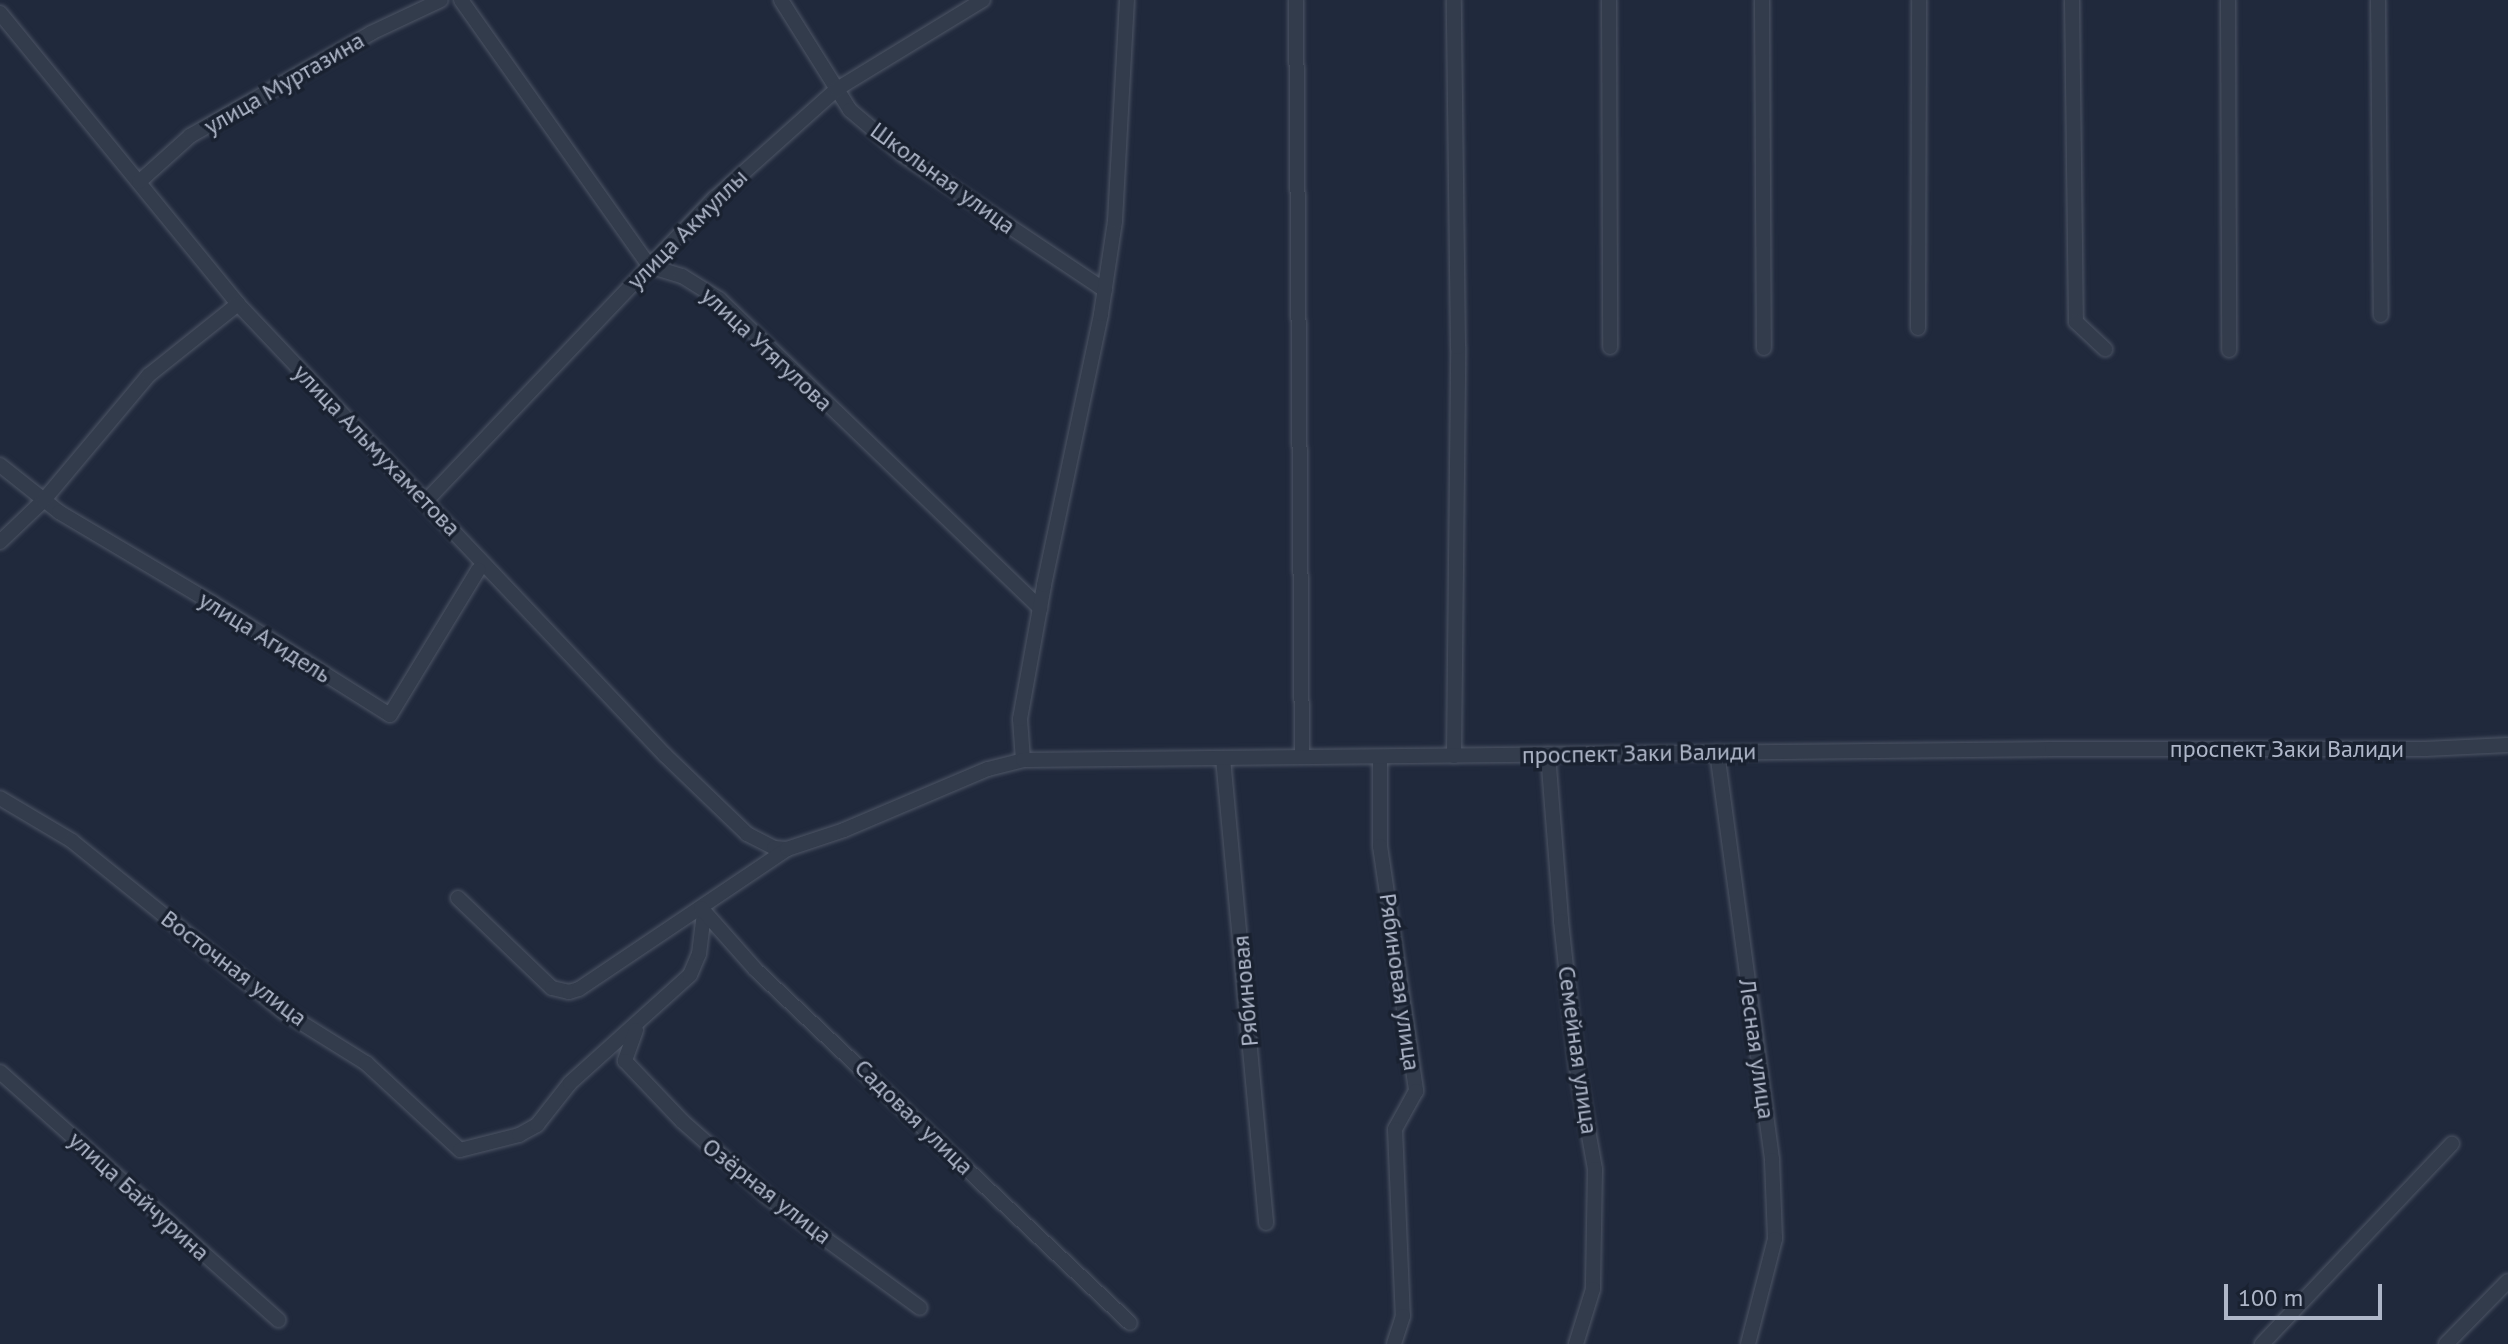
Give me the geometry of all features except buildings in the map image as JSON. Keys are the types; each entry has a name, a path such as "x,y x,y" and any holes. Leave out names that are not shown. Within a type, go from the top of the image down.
{"street":[{"name":"улица Муртазина","path":"139,182 190,136 371,33 441,0"},
{"path":"461,0 649,266"},
{"name":"Школьная улица","path":"781,0 850,110 903,155 1105,290"},
{"name":"улица Акмуллы","path":"426,501 715,198 837,89 983,0"},
{"path":"1023,760 1020,719 1105,290 1115,221 1127,0"},
{"path":"1296,0 1302,757"},
{"path":"1454,0 1458,347 1454,756"},
{"path":"1609,0 1610,347"},
{"path":"1762,0 1764,348"},
{"path":"1918,328 1919,0"},
{"path":"2072,0 2076,322 2105,349"},
{"path":"2228,0 2229,350"},
{"path":"2378,0 2381,315"},
{"name":"улица Альмухаметова","path":"0,13 238,304 728,818 762,843 787,849"},
{"name":"улица Утягулова","path":"649,266 682,276 719,299 1040,608"},
{"path":"0,542 44,500 149,375 238,304"},
{"name":"улица Агидель","path":"0,465 44,500 390,715 478,570"},
{"name":"проспект Заки Валиди","path":"458,898 552,988 569,992 702,910 787,849 844,830 988,769 1023,760 1717,752 2425,749 2508,745"},
{"name":"Лесная улица","path":"1717,752 1772,1160 1775,1239 1748,1344"},
{"name":"Семейная улица","path":"1548,754 1577,1068 1595,1169 1593,1289 1576,1344"},
{"name":"Рябиновая улица","path":"1380,757 1380,846 1416,1091 1395,1129 1403,1316 1394,1344"},
{"name":"Рябиновая","path":"1223,758 1266,1223"},
{"name":"Восточная улица","path":"0,798 72,841 284,1012 366,1063 460,1150 528,1132 570,1083 639,1023"},
{"path":"639,1023 690,975 699,954 702,910"},
{"name":"Садовая улица","path":"702,910 756,970 1130,1323"},
{"name":"Озёрная улица","path":"639,1023 625,1061 673,1113 730,1166 920,1308"},
{"name":"улица Байчурина","path":"0,1072 278,1320"},
{"path":"2262,1344 2452,1144"},
{"path":"2446,1344 2508,1281"}]}
